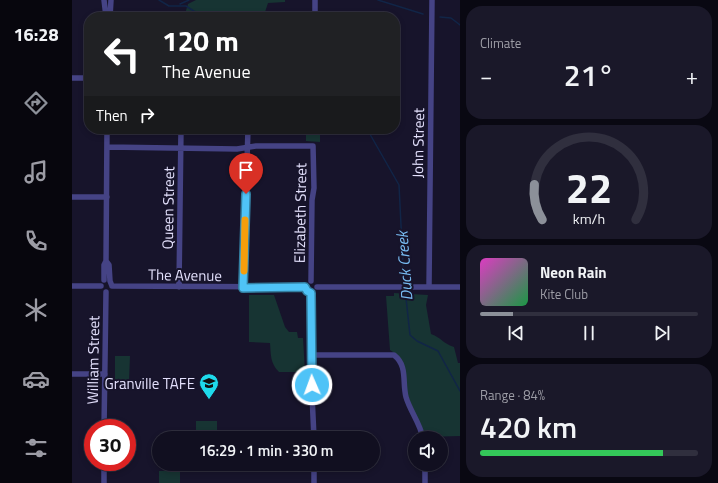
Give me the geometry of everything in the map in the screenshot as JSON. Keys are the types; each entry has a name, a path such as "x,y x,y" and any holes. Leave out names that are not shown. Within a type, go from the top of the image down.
{"street":[{"path":"106,12 105,0 110,0 110,12"},
{"path":"315,0 315,12"},
{"name":"John Street","path":"429,287 432,0"},
{"path":"72,78 84,78"},
{"path":"101,286 106,292 110,291 109,265 106,261 108,134"},
{"name":"Queen Street","path":"179,287 181,134"},
{"path":"243,288 248,134"},
{"name":"Elizabeth Street","path":"247,148 313,146 314,184 312,200 311,281"},
{"path":"107,147 247,148"},
{"path":"72,197 107,197"},
{"path":"72,286 101,286 109,282"},
{"name":"The Avenue","path":"109,282 179,287 305,287"},
{"path":"311,293 307,291 305,287 308,282 315,282 317,288"},
{"path":"317,288 460,287"},
{"path":"311,293 315,292 317,288"},
{"name":"William Street","path":"104,419 106,292"},
{"path":"311,293 311,355 314,431"},
{"path":"311,355 394,355 403,368 407,398 420,431"},
{"path":"72,374 105,374"},
{"path":"104,471 104,483"},
{"path":"314,471 314,483"},
{"path":"425,471 425,483"}],"green space":[{"path":"196,0 285,0 285,2 268,3 265,12 186,12 188,4"},
{"path":"306,134 320,134 320,142 306,141"},
{"path":"394,293 428,295 426,305 431,334 454,347 458,363 460,363 460,436 448,436 448,431 422,431 408,396 399,356 390,350 386,296 394,296"},
{"path":"249,295 274,295 285,327 289,332 297,332 298,338 303,338 305,372 279,372 272,362 270,343 249,342"},
{"path":"115,356 130,356 129,381 115,387"},
{"path":"196,421 217,421 217,431 196,431"},
{"path":"159,471 180,471 180,483 159,483"}],"waterway":[{"name":"Duck Creek","path":"159,0 169,6 186,6 195,12"},
{"path":"180,4 189,0"},
{"path":"378,0 423,14"},
{"path":"440,17 451,18 460,25"},
{"name":"Duck Creek","path":"370,134 399,185 404,285"},
{"name":"Duck Creek","path":"405,289 410,335 417,341 438,351 460,391"}],"slow traffic":[{"path":"244,271 245,220"}],"place":[{"name":"Granville TAFE","path":"209,400"}],"route":[{"path":"246,194 243,288 305,287 307,291 311,293 312,385"}]}
